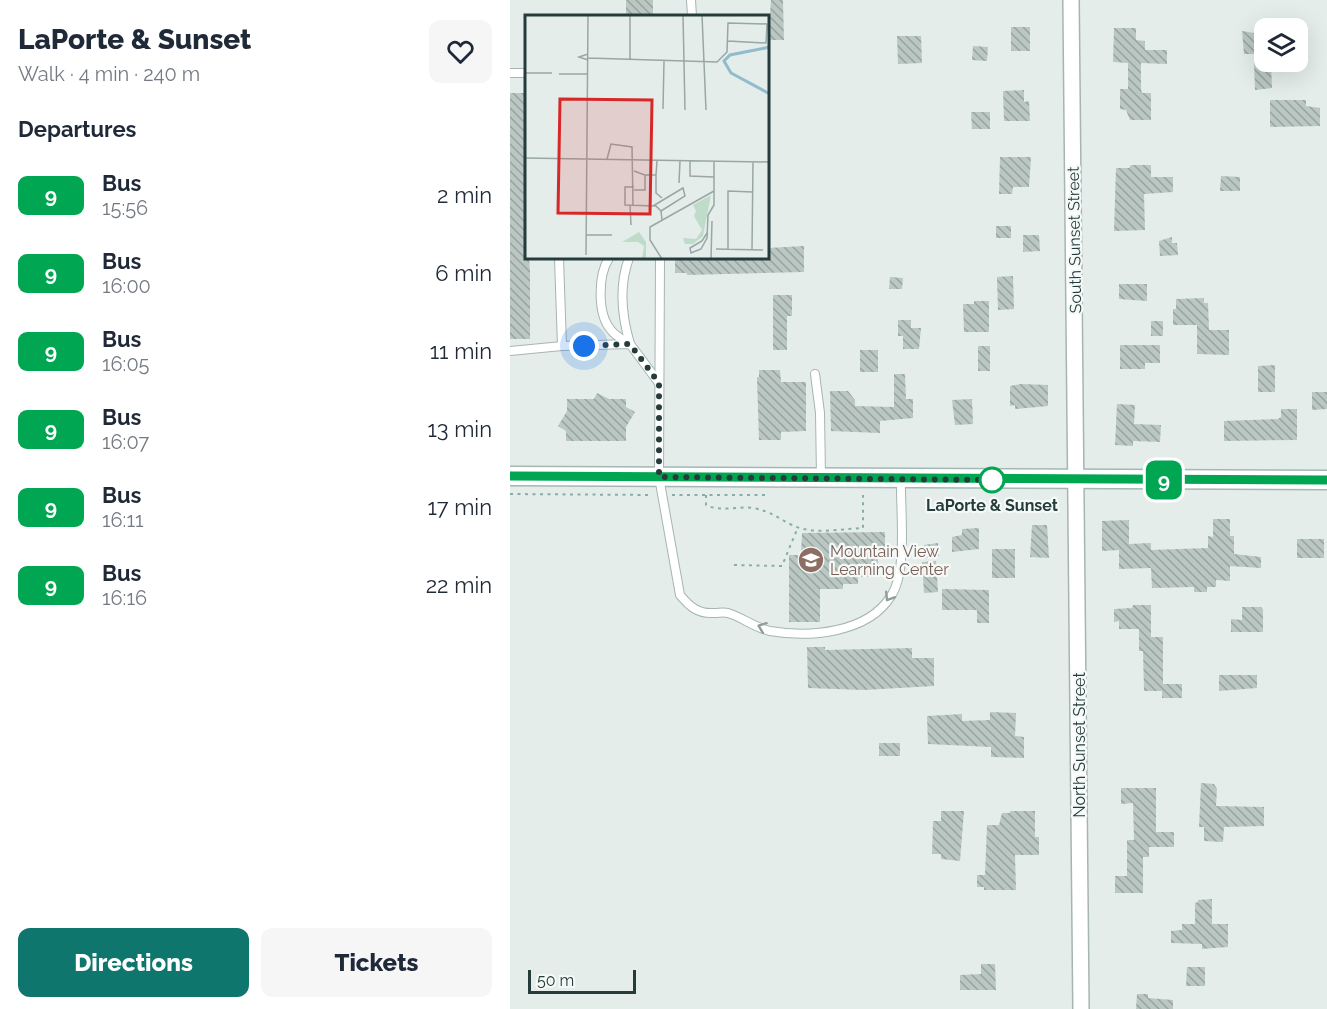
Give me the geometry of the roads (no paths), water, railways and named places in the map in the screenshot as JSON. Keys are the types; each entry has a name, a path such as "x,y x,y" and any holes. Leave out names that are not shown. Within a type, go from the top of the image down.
{"street":[{"name":"South Sunset Street","path":"1071,0 1077,480"},
{"path":"510,476 1327,480"},
{"name":"North Sunset Street","path":"1077,480 1081,1009"}],"lane":[{"path":"691,0 692,15"},
{"path":"559,260 562,346"},
{"path":"608,260 604,266 601,306 610,329 630,344 659,383"},
{"path":"628,260 624,272 624,314 630,344"},
{"path":"660,260 659,477 672,565 680,595 690,607 702,613 725,612 769,630 803,633 820,633 867,620 880,610 893,595 900,572 901,478"},
{"path":"510,351 562,346 630,344"},
{"path":"815,374 820,413 821,477"}],"place":[{"name":"LaPorte & Sunset","path":"992,480"},
{"name":"Mountain View Learning Center","path":"811,560"}]}
